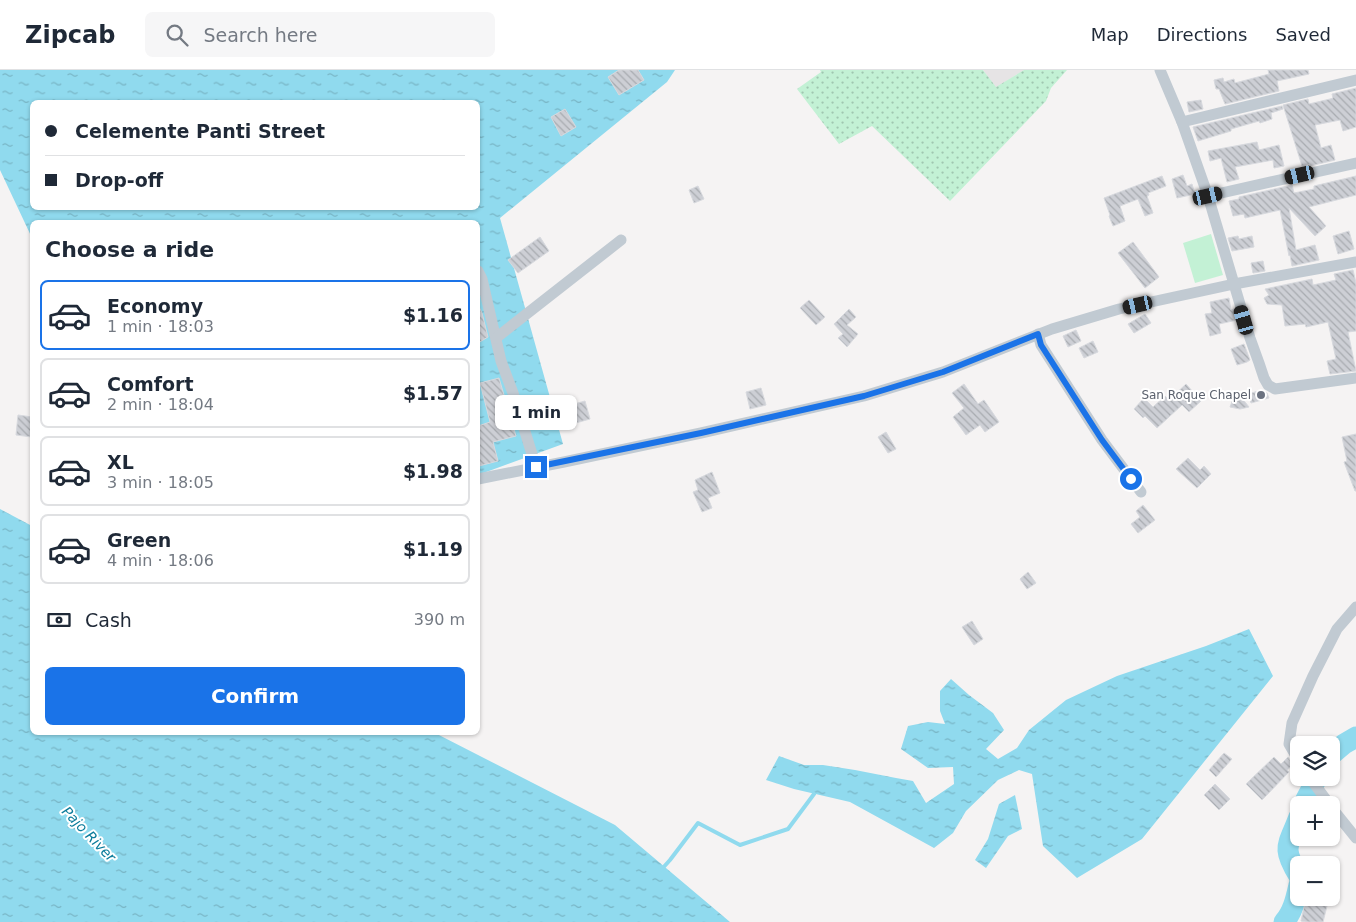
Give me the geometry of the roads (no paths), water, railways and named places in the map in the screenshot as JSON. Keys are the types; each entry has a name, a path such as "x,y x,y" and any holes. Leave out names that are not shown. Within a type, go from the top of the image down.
{"street":[{"path":"1160,70 1182,122 1208,196 1250,338 1268,385 1274,389 1356,378"},
{"path":"1182,122 1356,80"},
{"path":"1208,196 1356,163"},
{"path":"496,338 621,240"},
{"path":"480,479 701,433 864,396 943,372 1038,334 1082,319 1234,284 1356,262"},
{"path":"480,275 501,361 513,392 536,467"},
{"path":"1038,334 1041,345 1102,440 1141,492"},
{"path":"1290,736 1292,723 1313,676 1337,629 1356,607"},
{"path":"1340,818 1356,838"}],"water":[{"path":"0,70 675,70 667,82 500,218 563,444 480,474 480,220 30,220 30,234 0,170"},
{"name":"Pajo River","path":"0,509 30,525 30,735 439,735 615,825 730,922 0,922"},
{"path":"1249,629 1273,676 1142,839 1077,878 1043,846 1032,774 1019,770 998,780 966,811 953,833 934,848 850,802 794,789 766,780 779,756 804,765 823,765 913,781 926,803 954,784 953,767 928,768 901,749 908,726 928,722 945,724 940,711 940,691 951,679 993,713 1004,730 986,749 998,759 1017,748 1029,730 1066,700 1117,676 1206,646"},
{"path":"1015,795 1022,829 1008,836 986,868 975,860 988,839 999,804"}],"waterway":[{"path":"1340,747 1356,737"},
{"path":"1308,796 1313,786"},
{"path":"661,870 698,823 740,845 788,829 814,794"},
{"path":"1290,839 1288,846 1290,859"},
{"path":"1284,922 1293,906"}],"place":[{"name":"San Roque Chapel","path":"1261,395"}]}
